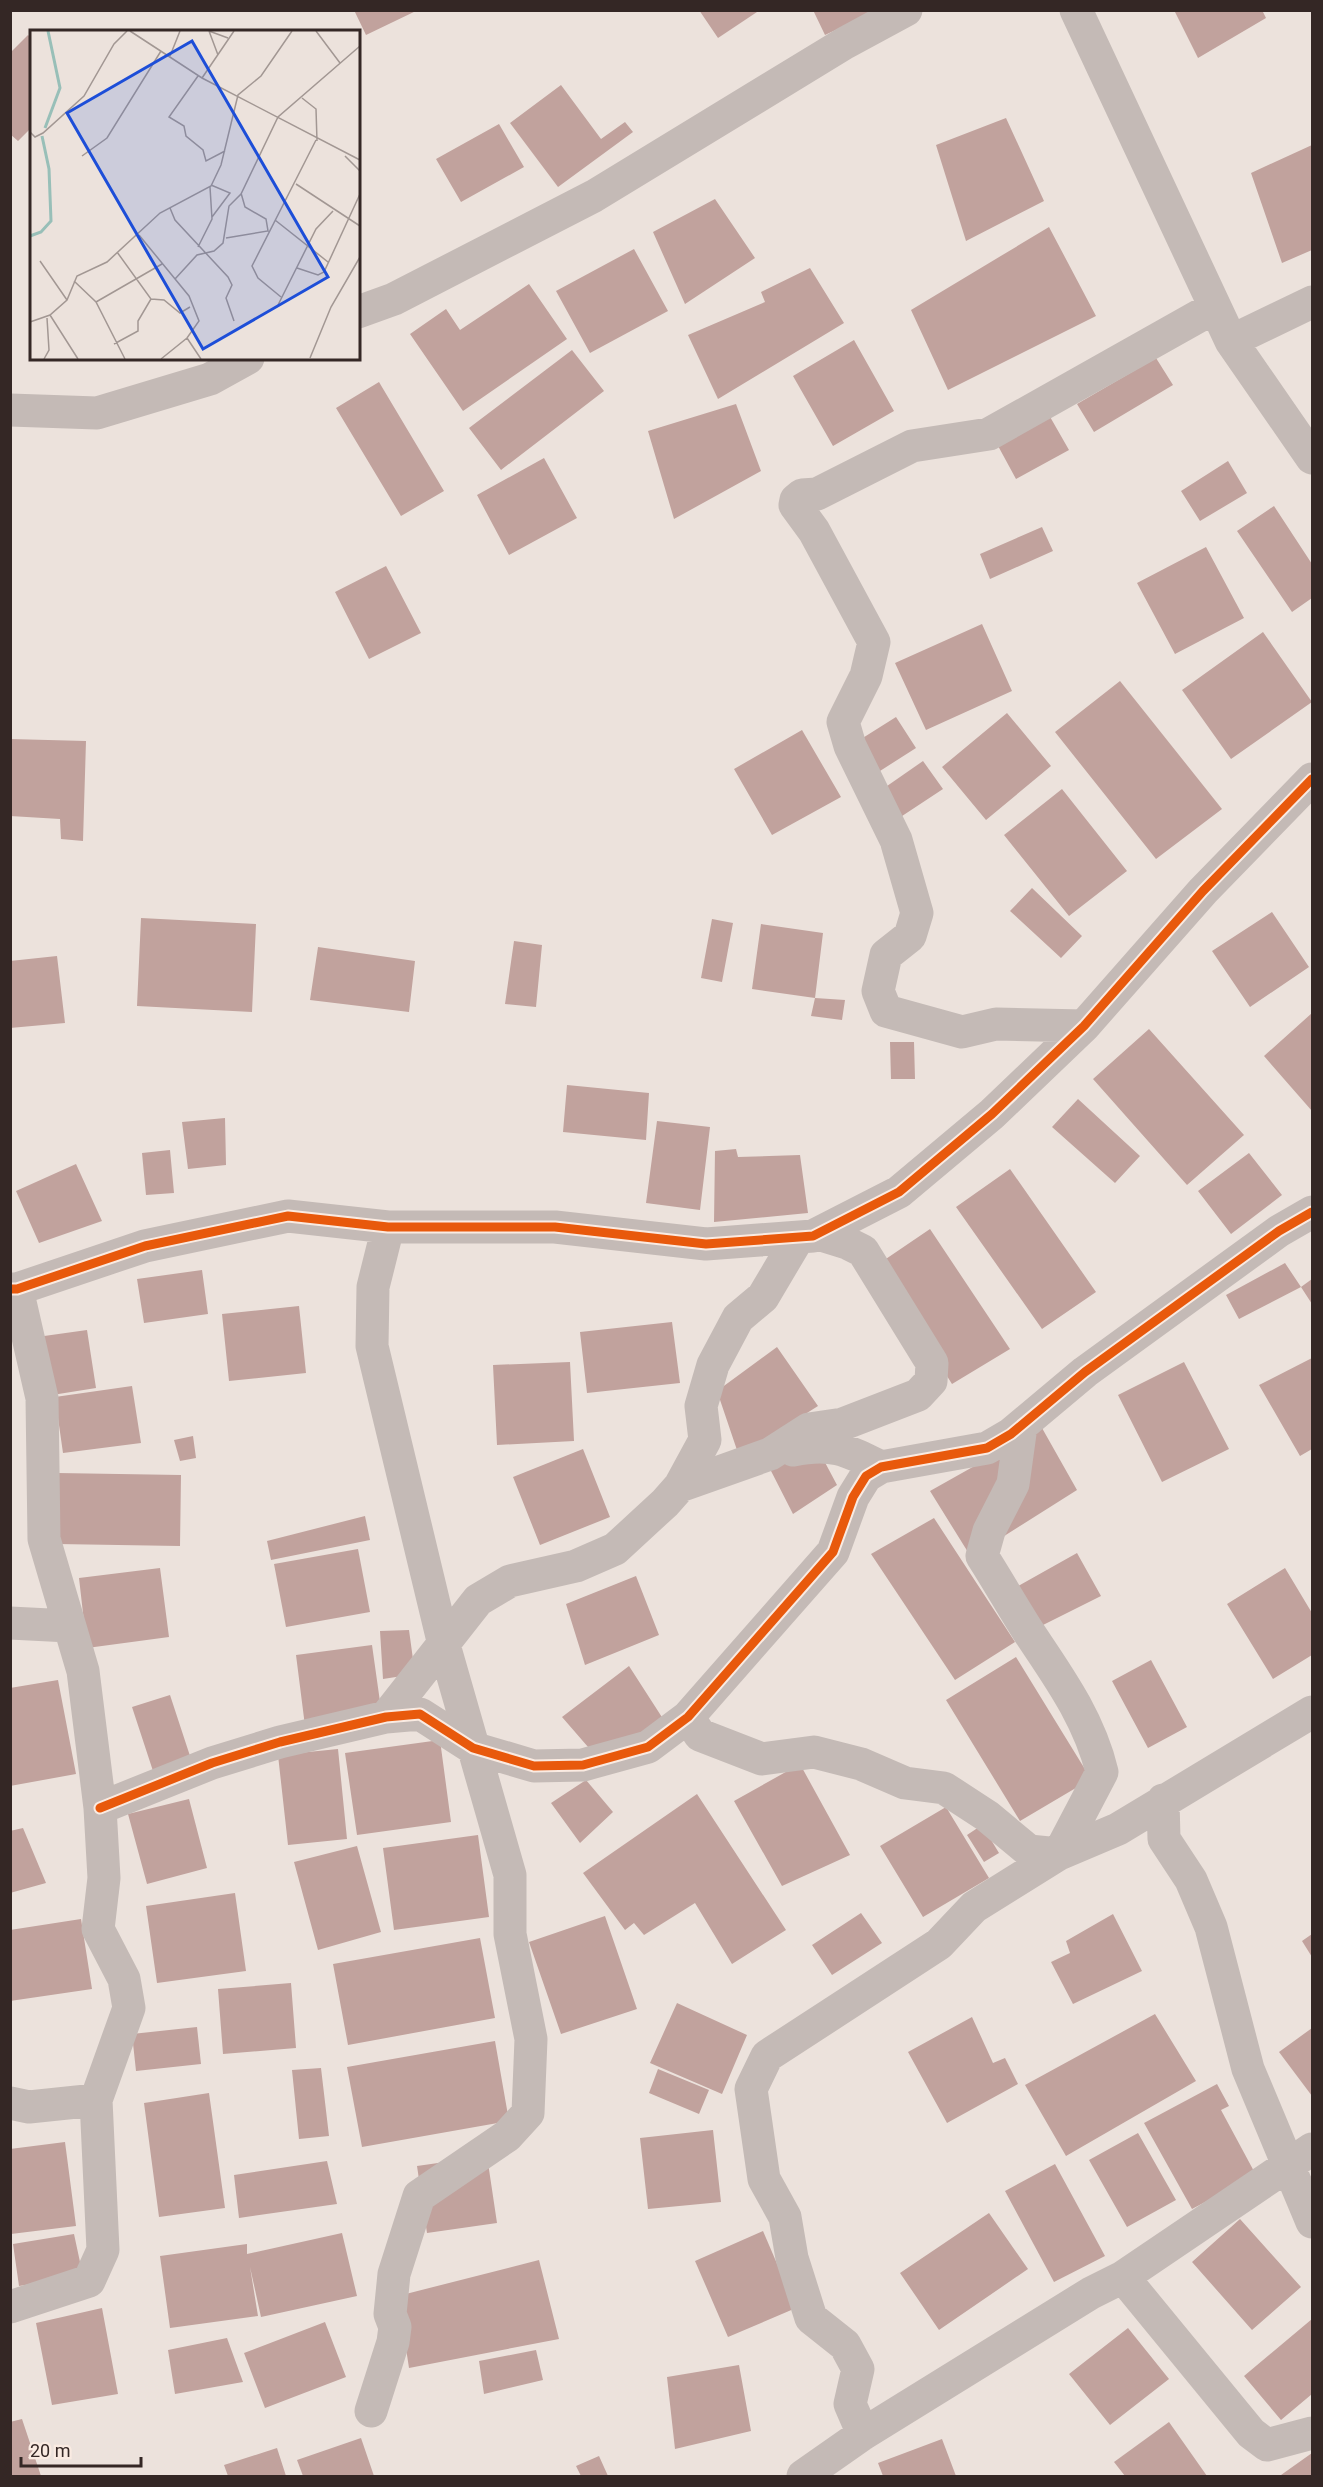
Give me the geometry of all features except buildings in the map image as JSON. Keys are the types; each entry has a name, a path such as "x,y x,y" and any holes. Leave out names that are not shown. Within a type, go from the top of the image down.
{"street":[{"path":"360,311 394,299 594,196 845,43 906,10"},
{"path":"1080,12 1231,341 1312,458"},
{"path":"1231,341 1312,302"},
{"path":"1084,1026 996,1024 962,1032 886,1011 878,991 886,956 910,936 917,913 896,840 850,746 843,722 866,676 874,642 814,531 795,506 796,500 802,495 817,494 912,446 989,434 1215,307"},
{"path":"10,410 97,413 210,379 244,360"},
{"path":"386,1717 478,1600 510,1581 576,1566 615,1549 665,1503 680,1486 705,1440 700,1406 713,1365 738,1318 763,1297 808,1236 899,1192 992,1114 1084,1026 1203,891 1312,779"},
{"path":"100,1808 212,1763 268,1745 386,1717 420,1714 473,1748 534,1766 583,1765 648,1747 688,1717 833,1552 853,1497 866,1476 881,1467 987,1448 1021,1426 1085,1372 1279,1231 1312,1212"},
{"path":"10,2307 89,2281 103,2250 96,2100 129,2008 124,1979 98,1929 104,1878 100,1808 83,1671 44,1539 42,1398 14,1289 145,1246 288,1216 388,1227 555,1227 706,1244 808,1236 848,1243 863,1251 932,1363 931,1381 918,1395 843,1424 809,1429 771,1454"},
{"path":"371,2411 393,2342 395,2327 390,2314 394,2274 419,2196 507,2136 528,2113 531,2040 510,1934 510,1875 444,1645 372,1346 373,1287 388,1227"},
{"path":"1021,1426 1013,1484 989,1532 982,1556 1077,1705 1096,1746 1102,1772 1059,1854"},
{"path":"680,1486 771,1454 816,1445 845,1449 881,1467"},
{"path":"10,1623 69,1626"},
{"path":"863,2434 850,2404 858,2369 845,2345 811,2318 792,2258 785,2217 764,2179 751,2089 767,2056 939,1944 974,1907 1059,1854 1118,1828 1312,1712"},
{"path":"688,1717 700,1735 762,1759 814,1752 861,1764 905,1783 944,1788 987,1816 1029,1851 1059,1854"},
{"path":"1163,1800 1164,1839 1191,1880 1211,1927 1248,2069 1300,2157 1312,2222"},
{"path":"10,2103 29,2107 96,2100"},
{"path":"802,2476 863,2434 1091,2293 1123,2277 1300,2157"},
{"path":"1123,2277 1251,2433 1267,2445 1312,2433"}],"cycle path":[{"path":"10,1289 17,1289 145,1246 288,1216 388,1227 555,1227 706,1244 813,1236 899,1192 992,1114 1084,1026 1203,891 1312,779"},
{"path":"100,1808 212,1763 280,1742 386,1717 420,1714 473,1748 534,1766 583,1765 648,1747 688,1717 833,1552 853,1497 866,1476 881,1467 987,1448 1011,1434 1085,1372 1279,1231 1312,1212"}]}
